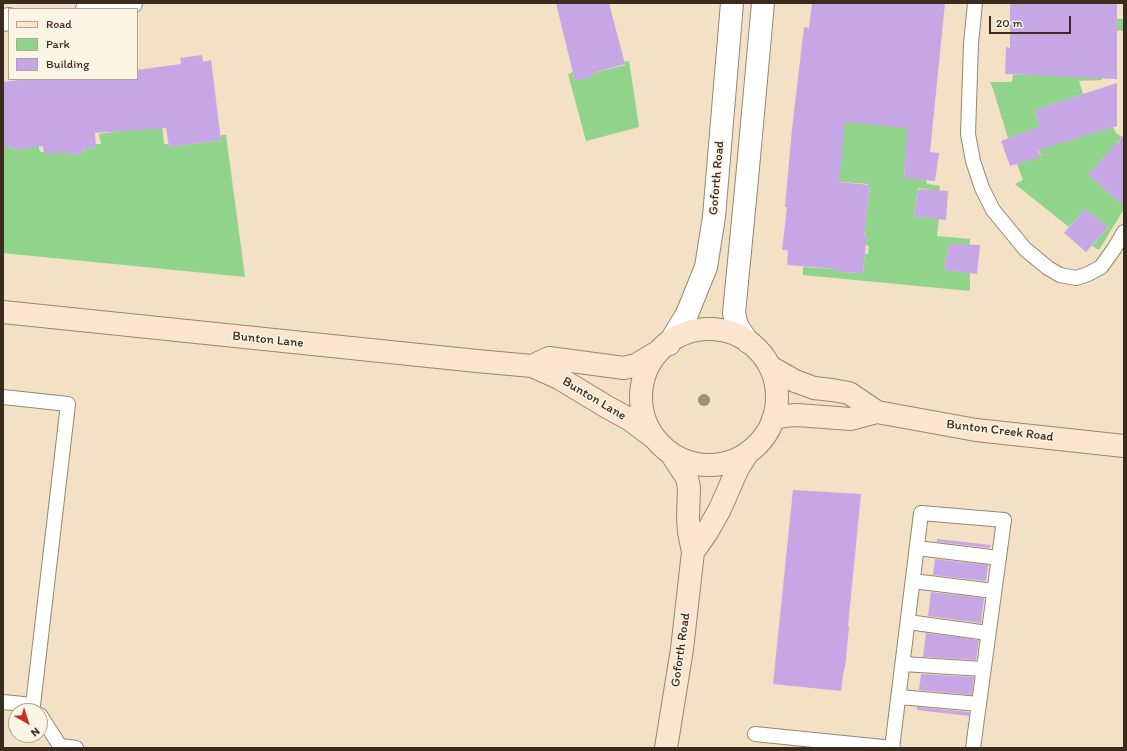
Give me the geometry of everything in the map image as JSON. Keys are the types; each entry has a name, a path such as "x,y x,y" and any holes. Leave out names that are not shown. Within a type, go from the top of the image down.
{"street":[{"path":"94,8 131,3"},
{"name":"Goforth Road","path":"663,349 687,314 706,267 714,218 732,3"},
{"path":"748,342 729,332 706,328 686,332 663,349 646,369 640,388 640,407 646,425 653,438 672,455 687,463 705,465 727,463 747,454 763,439 773,419 777,405 778,389 772,368 764,357 748,342 737,326 734,313 763,3"},
{"name":"Bunton Lane","path":"3,312 532,366 559,378 629,419 653,438"},
{"name":"Bunton Lane","path":"532,366 549,358 624,368 636,365 663,349"},
{"name":"Bunton Creek Road","path":"772,368 795,381 814,388 848,393 877,412 976,430 1124,446"},
{"name":"Bunton Creek Road","path":"773,419 797,415 851,419 877,412"},
{"name":"Goforth Road","path":"693,552 707,532 720,509 738,468 747,454"},
{"name":"Goforth Road","path":"666,748 682,649 693,552 688,518 688,478 672,455"}],"lane":[{"path":"975,3 971,44 968,134 973,161 982,188 993,210 1025,250 1048,268 1060,275 1076,278 1101,267 1124,232"},
{"path":"3,397 68,404 38,703"},
{"path":"755,734 893,748 921,513 1004,520 973,748"},
{"path":"917,548 999,558"},
{"path":"913,581 994,591"},
{"path":"908,622 988,633"},
{"path":"903,664 983,669"},
{"path":"899,697 979,704"},
{"path":"48,728 60,746 76,748"}],"green space":[{"path":"1083,19 1124,19 1124,31 1107,30 1101,72 1102,80 1079,81 1083,94 1034,110 1045,139 1056,144 1113,127 1116,133 1122,137 1104,159 1103,158 1088,175 1118,201 1124,195 1124,209 1099,250 1092,246 1108,227 1085,209 1069,227 1015,184 1023,180 1017,164 1041,156 1031,130 1008,138 990,82 1012,82 1013,75 1037,75"},
{"path":"629,61 639,127 586,141 568,74 573,72 573,76 579,80 591,77 593,73 625,65 624,62"},
{"path":"866,106 924,130 906,150 904,177 926,180 927,184 940,186 939,191 918,188 914,216 939,219 937,236 970,239 970,245 949,244 944,270 970,273 970,291 803,275 803,267 837,269 838,272 863,273 865,254 868,254 869,246 865,245 867,235 865,235 864,232 870,186 867,184 817,180 840,167 843,134 831,133"},
{"path":"162,125 164,144 168,144 169,147 221,140 221,135 226,135 245,277 3,253 3,148 12,147 16,150 28,148 37,139 40,152 66,152 69,155 82,153 87,148 96,147 96,144 101,144 99,134"}],"building":[{"path":"556,3 609,3 625,64 593,73 591,77 575,81"},
{"path":"812,3 945,3 930,152 939,153 935,181 904,178 907,128 845,122 839,182 870,185 864,235 867,235 863,273 837,272 837,269 787,265 788,250 782,250 787,207 785,207 792,129 804,27 809,28"},
{"path":"1010,3 1117,3 1117,79 1005,74 1006,47 1010,48"},
{"path":"202,55 203,62 211,60 221,140 169,147 166,128 95,133 96,147 87,148 82,153 69,155 66,152 44,154 43,146 16,150 12,147 3,148 3,82 19,80 138,80 138,70 181,64 180,58"},
{"path":"1117,83 1117,126 1038,150 1041,157 1010,166 1001,141 1040,126 1034,110"},
{"path":"1124,134 1124,206 1088,175 1117,142 1117,144"},
{"path":"918,189 948,191 946,220 914,216"},
{"path":"1085,209 1108,227 1086,252 1064,233"},
{"path":"949,244 980,245 977,274 944,270"},
{"path":"793,490 861,494 845,668 841,691 773,684"},
{"path":"937,539 991,545 990,548 937,542"},
{"path":"935,559 988,565 986,581 933,575"},
{"path":"931,592 984,598 981,623 928,616"},
{"path":"926,633 979,640 976,660 923,657"},
{"path":"921,674 974,677 972,695 919,690"},
{"path":"917,707 969,712 969,716 917,710"}]}
